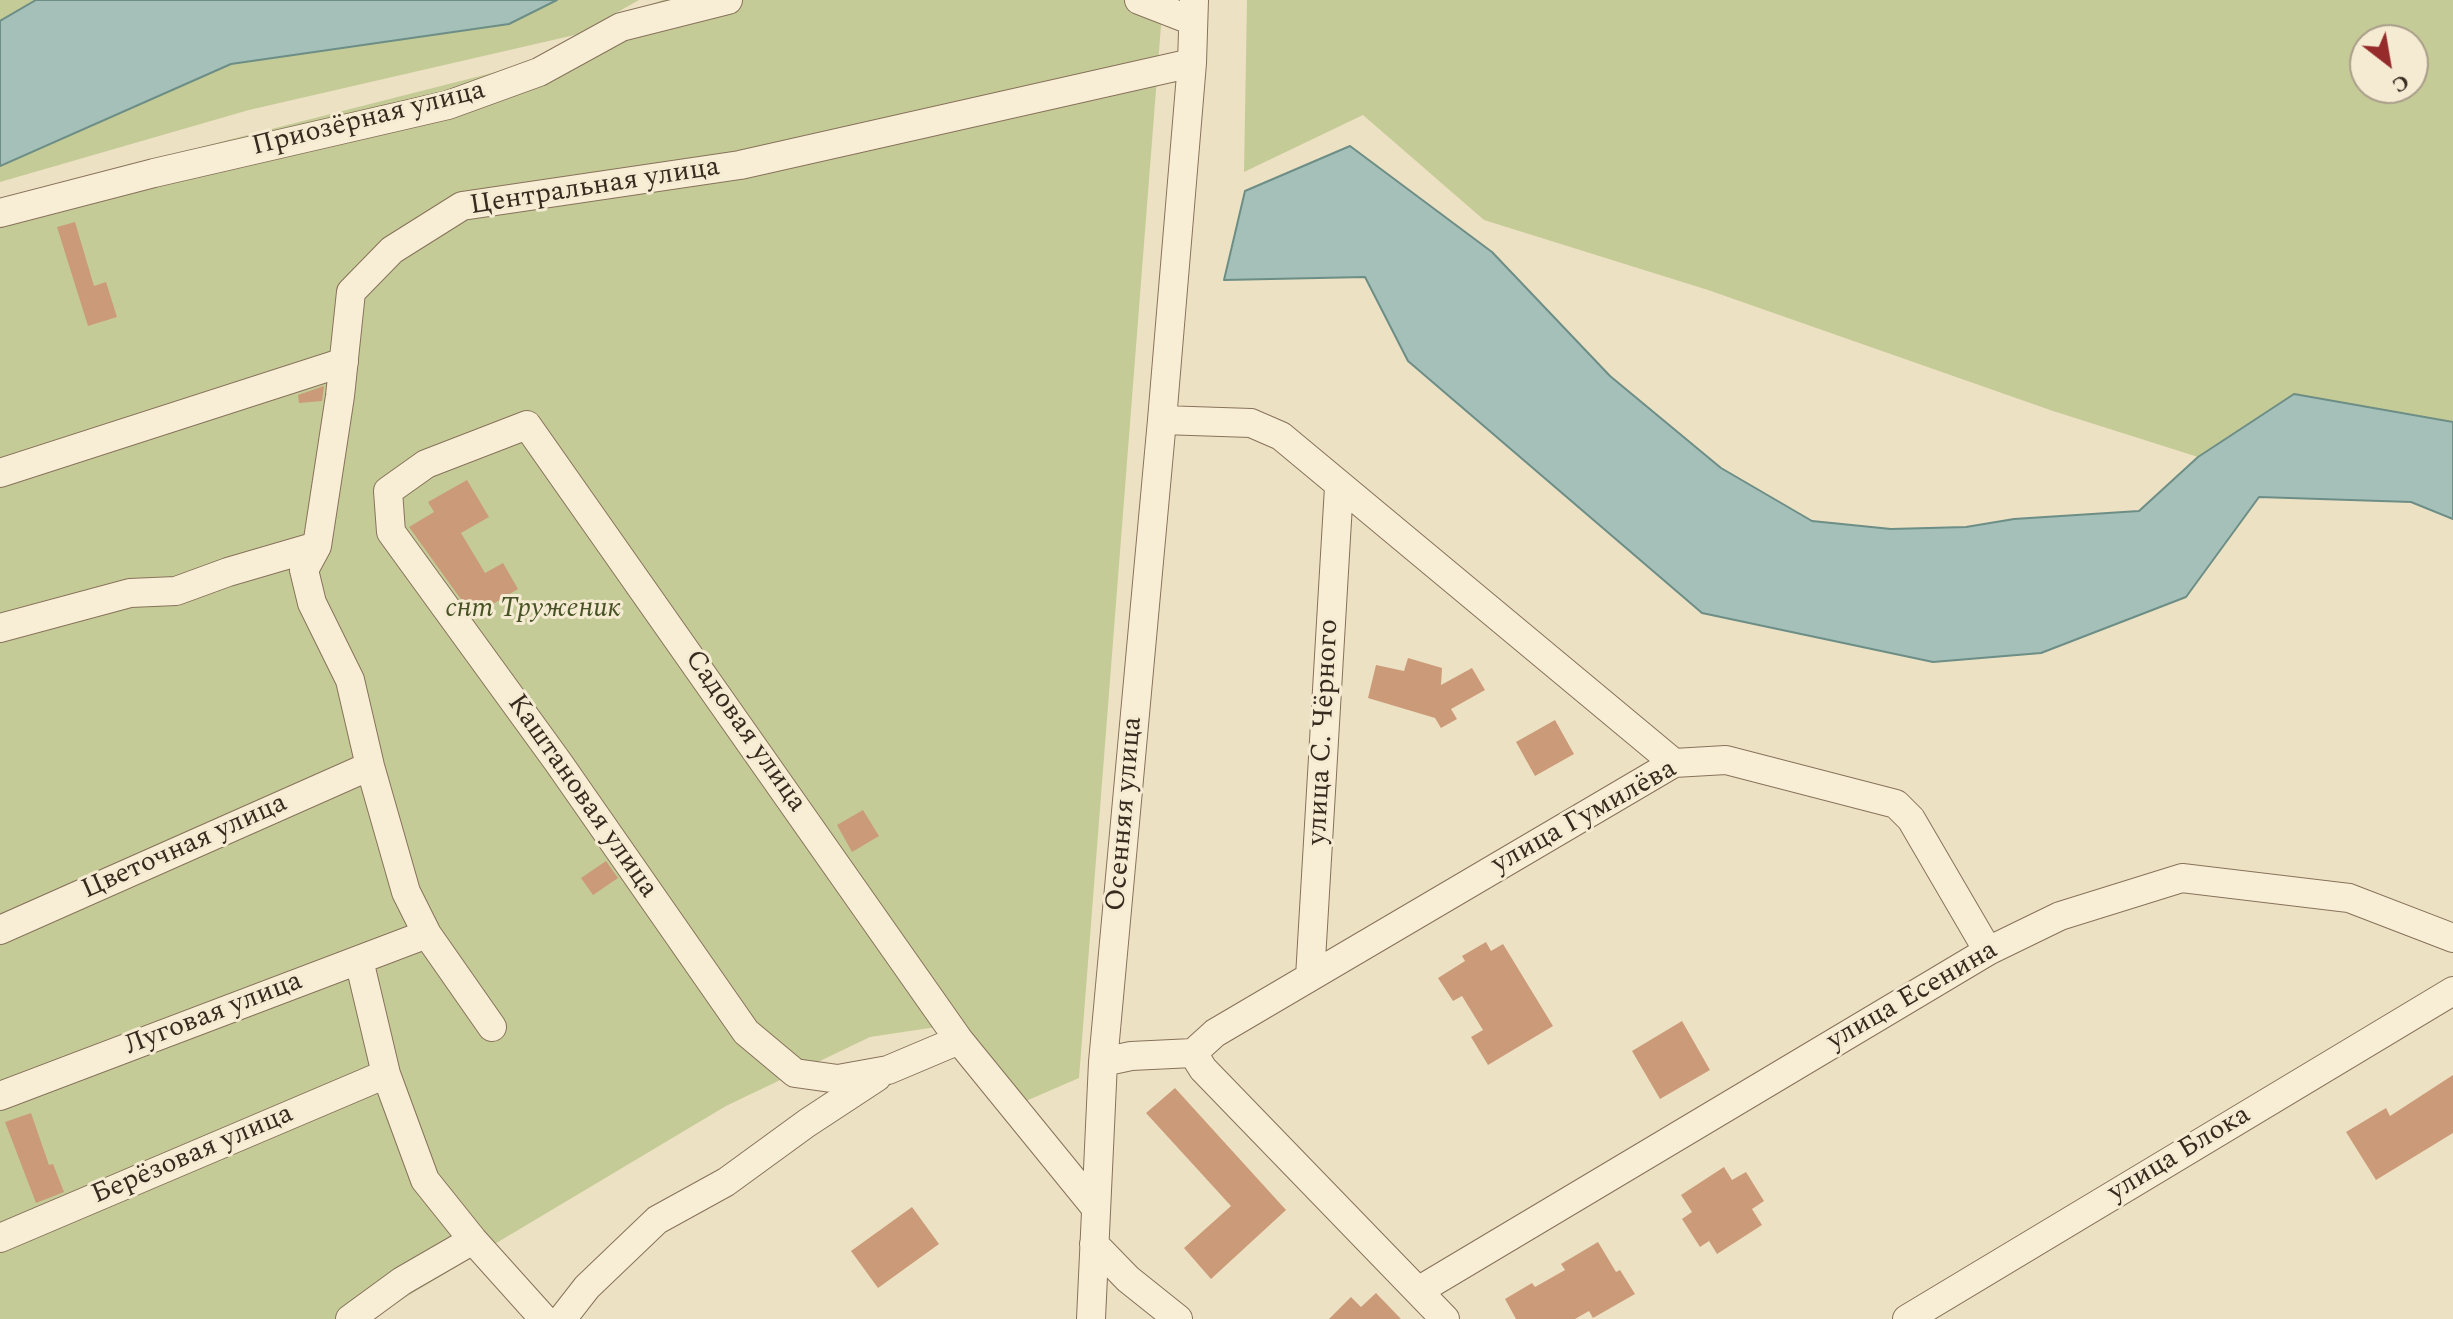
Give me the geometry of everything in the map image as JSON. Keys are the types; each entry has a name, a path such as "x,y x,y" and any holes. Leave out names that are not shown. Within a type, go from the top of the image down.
{"street":[{"name":"Приозёрная улица","path":"0,213 154,173 448,105 539,72 621,27 728,0"},
{"path":"1139,0 1193,11"},
{"name":"Осенняя улица","path":"1091,1319 1103,1062 1162,420 1192,63 1193,11"},
{"name":"Центральная улица","path":"370,766 350,680 312,603 304,570 317,546 351,292 392,250 462,206 740,165 1192,63"},
{"path":"0,473 344,362"},
{"path":"1162,420 1251,423 1281,436 1674,763"},
{"name":"Садовая улица","path":"527,425 903,956 959,1040"},
{"name":"Каштановая улица","path":"527,425 426,464 388,491 391,532 558,762 746,1032 795,1073 838,1079 888,1070 959,1040"},
{"name":"улица С. Чёрного","path":"1310,977 1339,487"},
{"path":"0,628 130,593 176,591 317,546"},
{"name":"улица Гумилёва","path":"1193,1053 1215,1033 1674,763 1726,760 1896,804 1911,819 1988,951"},
{"path":"370,766 406,892 427,934 492,1027"},
{"name":"Цветочная улица","path":"0,930 370,766"},
{"name":"улица Есенина","path":"1418,1291 1988,951 2060,916 2182,878 2349,898 2453,938"},
{"name":"Луговая улица","path":"0,1096 427,934"},
{"path":"359,960 386,1074 425,1180 473,1240 544,1319"},
{"name":"улица Блока","path":"1907,1319 2453,991"},
{"path":"959,1040 1095,1207"},
{"path":"1103,1062 1131,1056 1193,1053 1203,1069 1445,1319"},
{"path":"562,1319 587,1287 657,1220 726,1182 807,1123 888,1070"},
{"name":"Берёзовая улица","path":"0,1238 386,1074"},
{"path":"350,1319 402,1281 473,1240"},
{"path":"1094,1244 1128,1279 1178,1319"}],"green space":[{"path":"0,0 639,0 579,34 249,110 0,182"},
{"name":"снт Труженик","path":"663,0 1163,0 1079,1078 1026,1101 963,1023 870,1037 726,1106 369,1319 0,1319 0,198 547,59 635,10"},
{"path":"1247,0 2453,0 2453,422 2294,394 2198,457 2053,411 1708,290 1484,220 1363,115 1244,172"}],"water":[{"path":"36,0 557,0 509,24 231,64 0,166 0,21"},
{"path":"1350,146 1492,252 1610,376 1721,468 1812,521 1891,529 1966,527 2014,519 2139,511 2198,457 2294,394 2453,422 2453,519 2411,502 2259,497 2186,597 2041,653 1933,662 1702,613 1408,361 1365,277 1224,280 1245,191"}],"building":[{"path":"75,222 94,286 106,282 117,317 88,326 57,227"},
{"path":"324,386 322,401 299,403 298,395"},
{"path":"467,480 489,517 461,533 485,573 503,563 518,589 473,616 409,527 434,512 428,502"},
{"path":"1408,658 1442,668 1441,685 1472,668 1485,690 1451,709 1457,719 1441,728 1435,718 1368,698 1376,665 1404,671"},
{"path":"1555,720 1574,754 1535,776 1516,742"},
{"path":"863,810 879,836 852,852 837,825"},
{"path":"606,861 618,878 593,895 581,878"},
{"path":"1486,942 1491,951 1503,944 1553,1026 1488,1065 1471,1037 1483,1030 1462,996 1453,1001 1438,978 1465,961 1462,956"},
{"path":"1682,1021 1710,1070 1660,1099 1632,1051"},
{"path":"2453,1075 2453,1133 2376,1180 2346,1132 2386,1108 2390,1116"},
{"path":"1175,1088 1286,1210 1211,1279 1184,1248 1231,1206 1146,1113"},
{"path":"31,1113 49,1165 53,1164 64,1192 36,1203 5,1122"},
{"path":"1724,1167 1732,1180 1746,1172 1764,1201 1752,1209 1762,1225 1717,1254 1709,1241 1700,1247 1682,1219 1692,1212 1681,1195"},
{"path":"912,1207 939,1244 878,1288 851,1251"},
{"path":"1598,1242 1616,1272 1620,1270 1635,1294 1593,1318 1589,1311 1575,1319 1516,1319 1505,1299 1532,1283 1535,1287 1565,1270 1561,1264"},
{"path":"1376,1293 1401,1319 1329,1319 1351,1297 1361,1307"}]}
